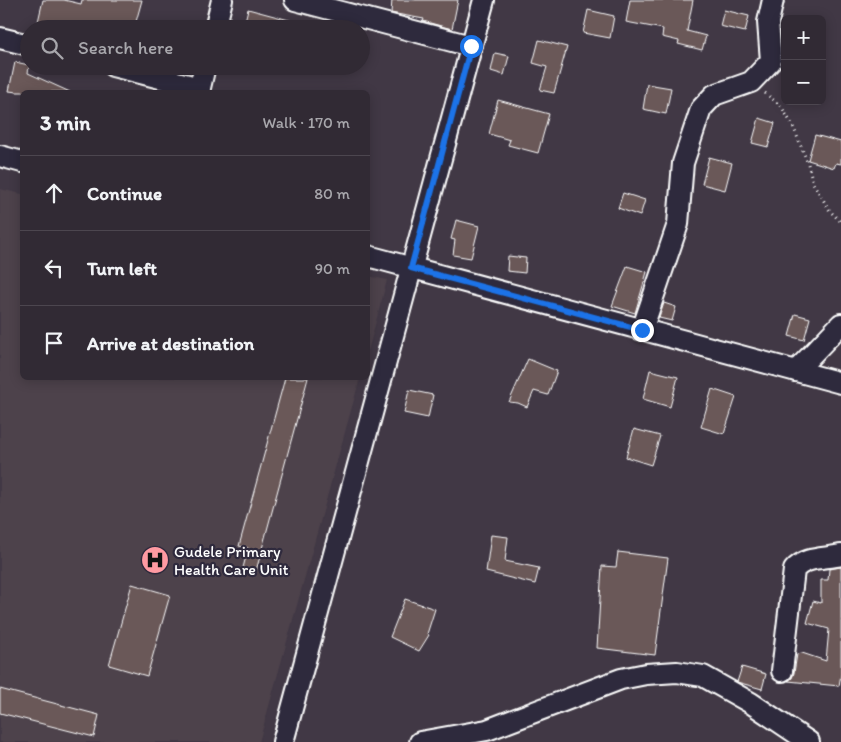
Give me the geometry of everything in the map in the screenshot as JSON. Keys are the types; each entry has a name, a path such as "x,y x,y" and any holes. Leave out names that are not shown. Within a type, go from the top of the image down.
{"street":[{"path":"217,20 222,0"},
{"path":"295,0 471,46"},
{"path":"282,742 484,0"},
{"path":"642,330 678,224 683,163 701,109 714,95 751,82 771,61 768,22 773,0"},
{"path":"0,38 20,43"},
{"path":"146,75 200,90 204,75"},
{"path":"0,156 20,161"},
{"path":"370,257 841,383"},
{"path":"796,371 841,324"},
{"path":"782,671 794,570 805,561 841,556"},
{"path":"420,742 487,730 621,679 646,674 677,672 703,676 751,702 808,742"}],"path":[{"path":"751,82 781,106 793,126 808,164 813,183 830,210 841,222"}],"shaded area":[{"name":"Gudele Primary Health Care Unit","path":"0,189 20,194 20,380 359,380 259,742 0,742"},
{"path":"370,276 387,280 370,344"}],"building":[{"path":"43,0 64,0 81,4 82,0 142,0 136,20 38,20"},
{"path":"392,0 458,0 452,29 423,21 424,19 391,13"},
{"path":"630,0 693,0 687,31 706,36 702,50 678,44 679,41 662,37 663,29 626,22"},
{"path":"248,9 289,20 245,20"},
{"path":"588,10 614,16 610,38 583,33"},
{"path":"724,10 749,16 745,32 720,26"},
{"path":"539,40 567,47 554,93 540,90 547,67 533,63"},
{"path":"495,53 509,56 504,75 491,71"},
{"path":"15,62 20,63 20,75 32,75 66,90 20,90 20,92 9,91"},
{"path":"647,84 671,88 666,114 643,109"},
{"path":"498,100 549,114 538,153 508,145 510,140 489,134"},
{"path":"759,118 775,123 768,147 752,143"},
{"path":"815,135 841,142 841,164 836,163 834,168 808,160"},
{"path":"709,157 732,163 725,190 702,184"},
{"path":"623,193 645,200 640,216 618,208"},
{"path":"456,220 479,226 471,258 453,255 455,240 451,239"},
{"path":"508,256 526,258 525,273 507,271"},
{"path":"627,266 647,272 635,313 612,306"},
{"path":"664,303 676,307 672,321 659,318"},
{"path":"795,314 810,318 804,340 789,336"},
{"path":"528,359 557,371 548,395 534,391 527,407 509,402"},
{"path":"650,370 678,377 670,407 643,399"},
{"path":"284,380 307,380 256,571 243,568 248,548 239,546"},
{"path":"712,389 736,397 724,434 701,427"},
{"path":"409,390 433,395 428,418 404,413"},
{"path":"634,429 660,436 651,465 626,457"},
{"path":"491,535 508,537 505,561 539,568 535,584 486,572"},
{"path":"618,552 668,558 655,655 597,648 602,566 616,567"},
{"path":"841,567 841,674 839,686 788,681 794,673 797,654 802,653 826,661 829,629 807,623 813,601 821,603 821,580 828,580 829,569"},
{"path":"132,584 170,595 147,676 109,665"},
{"path":"405,599 435,609 427,634 429,635 419,651 390,637"},
{"path":"742,667 766,674 762,689 737,682"},
{"path":"0,689 99,715 94,737 0,713"}],"place":[{"name":"Gudele Primary Health Care Unit","path":"155,560"}],"route":[{"path":"471,46 411,268 642,330"}]}
